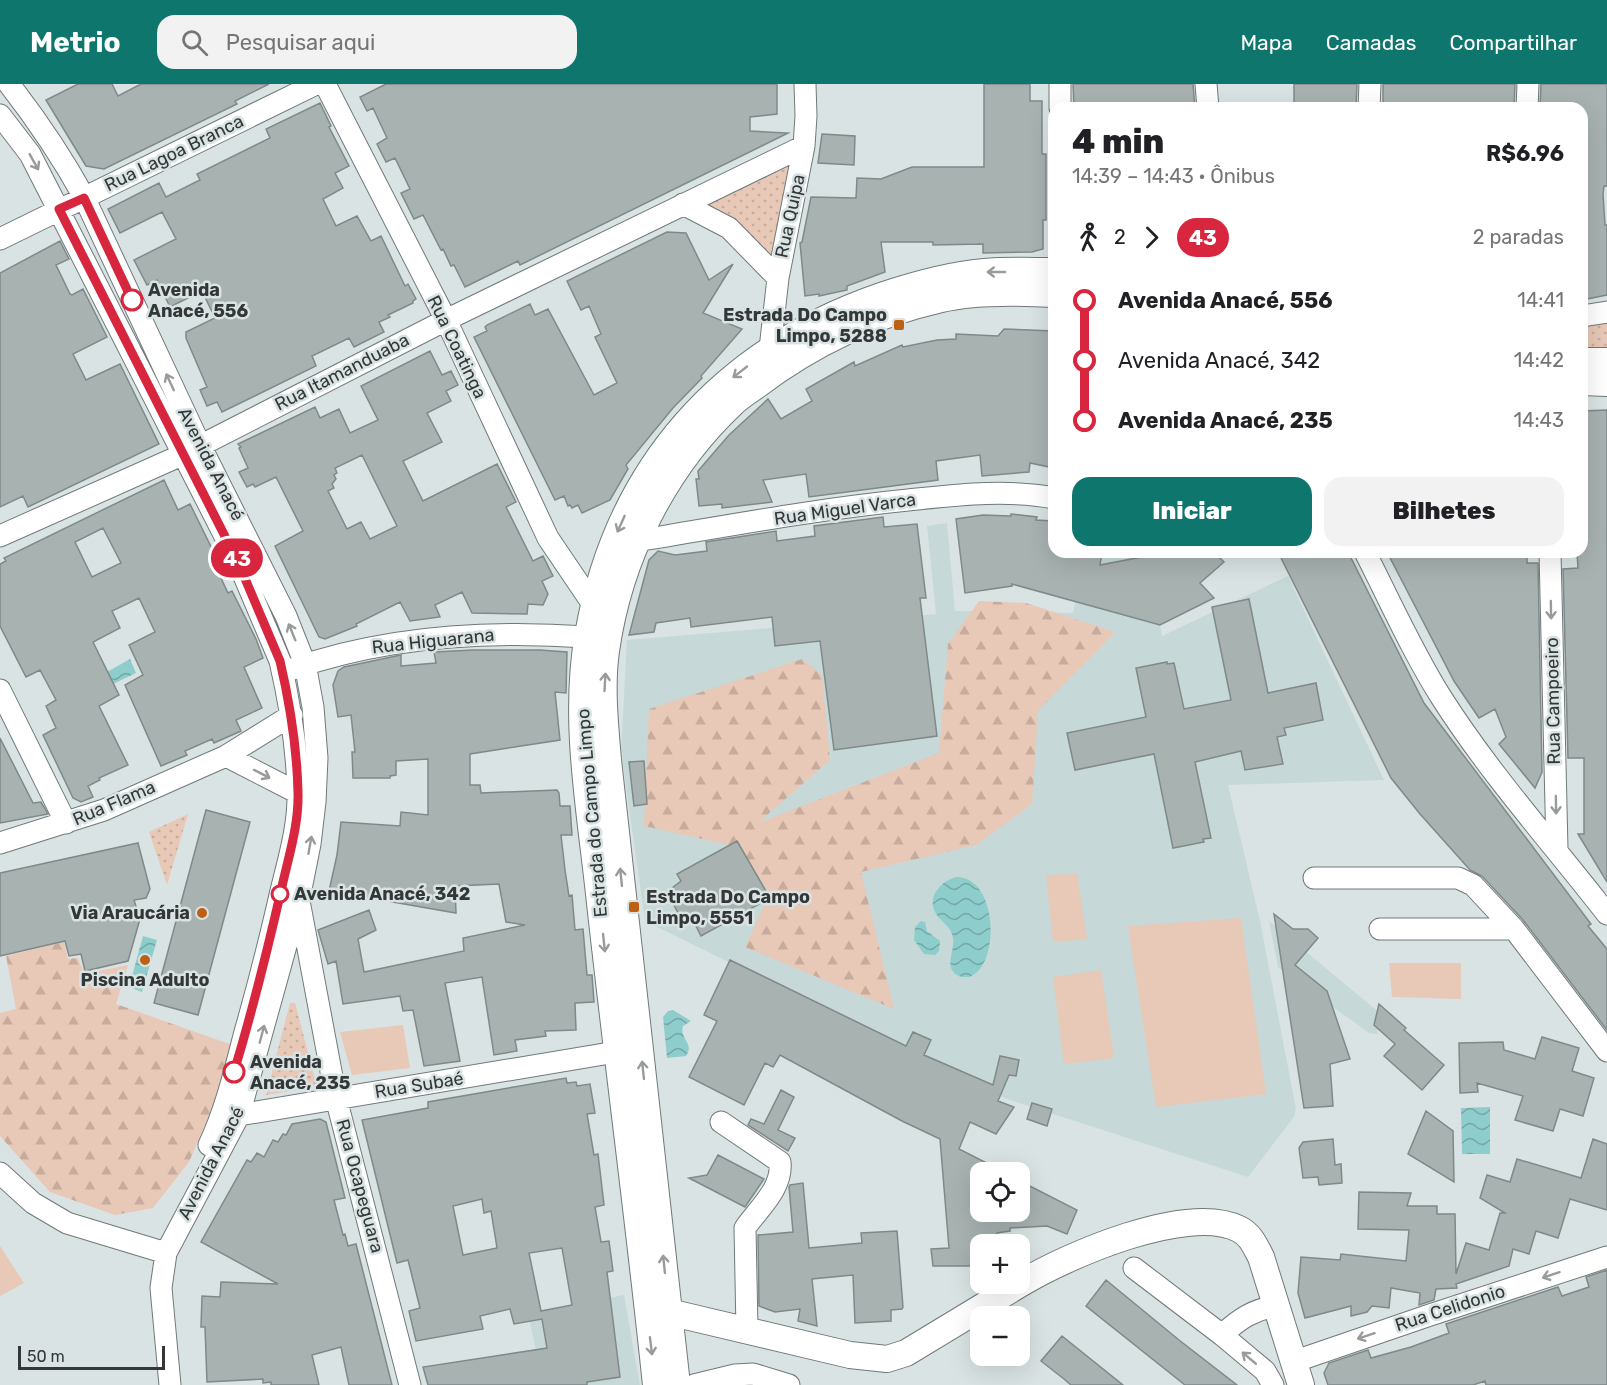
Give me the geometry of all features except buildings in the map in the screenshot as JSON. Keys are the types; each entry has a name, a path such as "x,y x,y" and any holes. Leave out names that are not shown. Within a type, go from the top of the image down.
{"main road":[{"name":"Estrada do Campo Limpo","path":"677,1385 658,1310 616,1052 582,714 587,637 600,579 621,523 665,447 700,406 720,387 770,349 845,309 913,285 982,272 1048,271"},
{"name":"Estrada do Campo Limpo","path":"656,1385 658,1310 604,699 606,651 616,606 636,541 659,497 693,446 733,403 815,346 884,314 943,298 1007,292 1048,294"},
{"path":"1588,361 1607,361"},
{"path":"1588,382 1607,382"},
{"path":"1030,1278 1076,1256 1134,1235 1170,1226 1213,1222 1240,1230 1251,1238 1261,1257 1297,1373"},
{"path":"658,1310 850,1355 887,1359 906,1353 1003,1294"}],"street":[{"name":"Avenida Anacé","path":"9,84 67,166 84,198 280,661 292,716 298,793 290,893"},
{"name":"Rua Lagoa Branca","path":"0,239 316,84"},
{"name":"Rua Coatinga","path":"325,84 446,320 549,538 594,606"},
{"name":"Rua Quipa","path":"770,349 778,278 804,146 806,84"},
{"path":"1060,84 1060,102"},
{"path":"1206,84 1208,102"},
{"path":"1369,102 1370,84"},
{"path":"1527,102 1528,84"},
{"name":"Avenida Anacé","path":"0,115 30,154 281,606 305,664 313,706 316,758 315,802 310,844 290,893 248,1024 230,1114 193,1179 160,1252 162,1288 156,1385"},
{"name":"Rua Itamanduaba","path":"0,536 192,449 446,320 804,146"},
{"path":"683,204 729,228 778,278"},
{"path":"1588,315 1607,312"},
{"name":"Rua Miguel Varca","path":"636,541 849,506 956,495 1018,494 1048,497"},
{"path":"1368,558 1420,661 1442,699 1503,783 1607,914"},
{"name":"Rua Campoeiro","path":"1550,558 1557,849"},
{"name":"Rua Higuarana","path":"283,672 342,653 408,642 502,633 587,637"},
{"path":"0,690 66,823"},
{"name":"Rua Flama","path":"0,843 104,810 226,756 292,716"},
{"path":"226,756 298,793"},
{"path":"1314,878 1458,879 1473,885 1514,928 1607,1051"},
{"name":"Rua Ocapeguara","path":"290,893 336,1098 410,1385"},
{"path":"1380,929 1514,928"},
{"name":"Rua Subaé","path":"230,1114 616,1052"},
{"path":"721,1122 780,1162 781,1171 768,1201 745,1228 747,1330"},
{"path":"0,1173 33,1203 67,1222 160,1252"},
{"name":"Rua Celidonio","path":"1297,1373 1416,1319 1607,1257"},
{"path":"1134,1268 1265,1371 1273,1385"},
{"path":"1222,1335 1249,1314 1262,1308 1277,1306"},
{"name":"Avenida Anacé","path":"158,1327 170,1385"},
{"path":"694,1385 735,1375 753,1374 789,1385"}],"shaded area":[{"path":"947,523 955,611 1073,613 1084,558 1147,558 1162,636 1288,576 1384,780 1228,785 1260,921 1296,1109 1294,1117 1248,1177 1007,1099 645,921 621,751 627,640 936,614 927,526"},
{"path":"1269,921 1381,1014 1377,1034 1369,1033 1278,967"},
{"path":"624,1295 640,1385 543,1385 528,1313"}],"green space":[{"path":"800,152 776,270 701,199"},
{"path":"1607,310 1607,361 1588,361 1588,314"},
{"path":"979,601 1026,603 1115,632 1038,711 1032,804 976,845 861,872 894,1009 745,947 770,893 729,845 644,826 649,709 802,659 822,675 830,760 758,823 939,753 948,644"},
{"path":"188,814 167,885 149,832"},
{"path":"1077,874 1087,939 1053,942 1046,875"},
{"path":"1241,918 1266,1094 1156,1107 1128,926"},
{"path":"64,942 68,959 78,958 84,974 128,965 116,1004 238,1047 189,1162 153,1208 115,1215 50,1192 0,1136 0,1013 16,1009 6,956"},
{"path":"1389,963 1461,963 1461,999 1392,997"},
{"path":"1101,970 1114,1058 1064,1064 1053,977"},
{"path":"290,1003 295,1003 317,1087 266,1095"},
{"path":"403,1025 410,1068 352,1075 340,1032"},
{"path":"0,1246 24,1283 0,1296"}],"water":[{"path":"130,659 136,673 113,684 107,672"},
{"path":"957,877 971,881 981,891 990,923 990,941 986,957 979,970 969,977 957,975 952,970 950,963 952,934 933,906 934,895 941,885"},
{"path":"921,921 925,922 927,931 940,941 939,951 935,955 924,954 914,940 915,927"},
{"name":"Piscina Adulto","path":"143,936 157,940 142,992 129,987"},
{"path":"673,1010 691,1021 683,1026 682,1030 689,1048 686,1056 667,1058 663,1017 668,1011"},
{"path":"1490,1107 1490,1154 1462,1154 1461,1108"}],"bus line":[{"name":"43","path":"132,300 84,198 59,209 238,562 280,661 292,716 298,793 295,832 269,944 234,1072"}],"place":[{"name":"Avenida Anacé, 556","path":"132,300"},
{"name":"Estrada Do Campo Limpo, 5288","path":"899,325"},
{"name":"Avenida Anacé, 342","path":"280,894"},
{"name":"Estrada Do Campo Limpo, 5551","path":"634,907"},
{"name":"Via Araucária","path":"202,913"},
{"name":"Piscina Adulto","path":"145,960"},
{"name":"Avenida Anacé, 235","path":"234,1072"}]}
